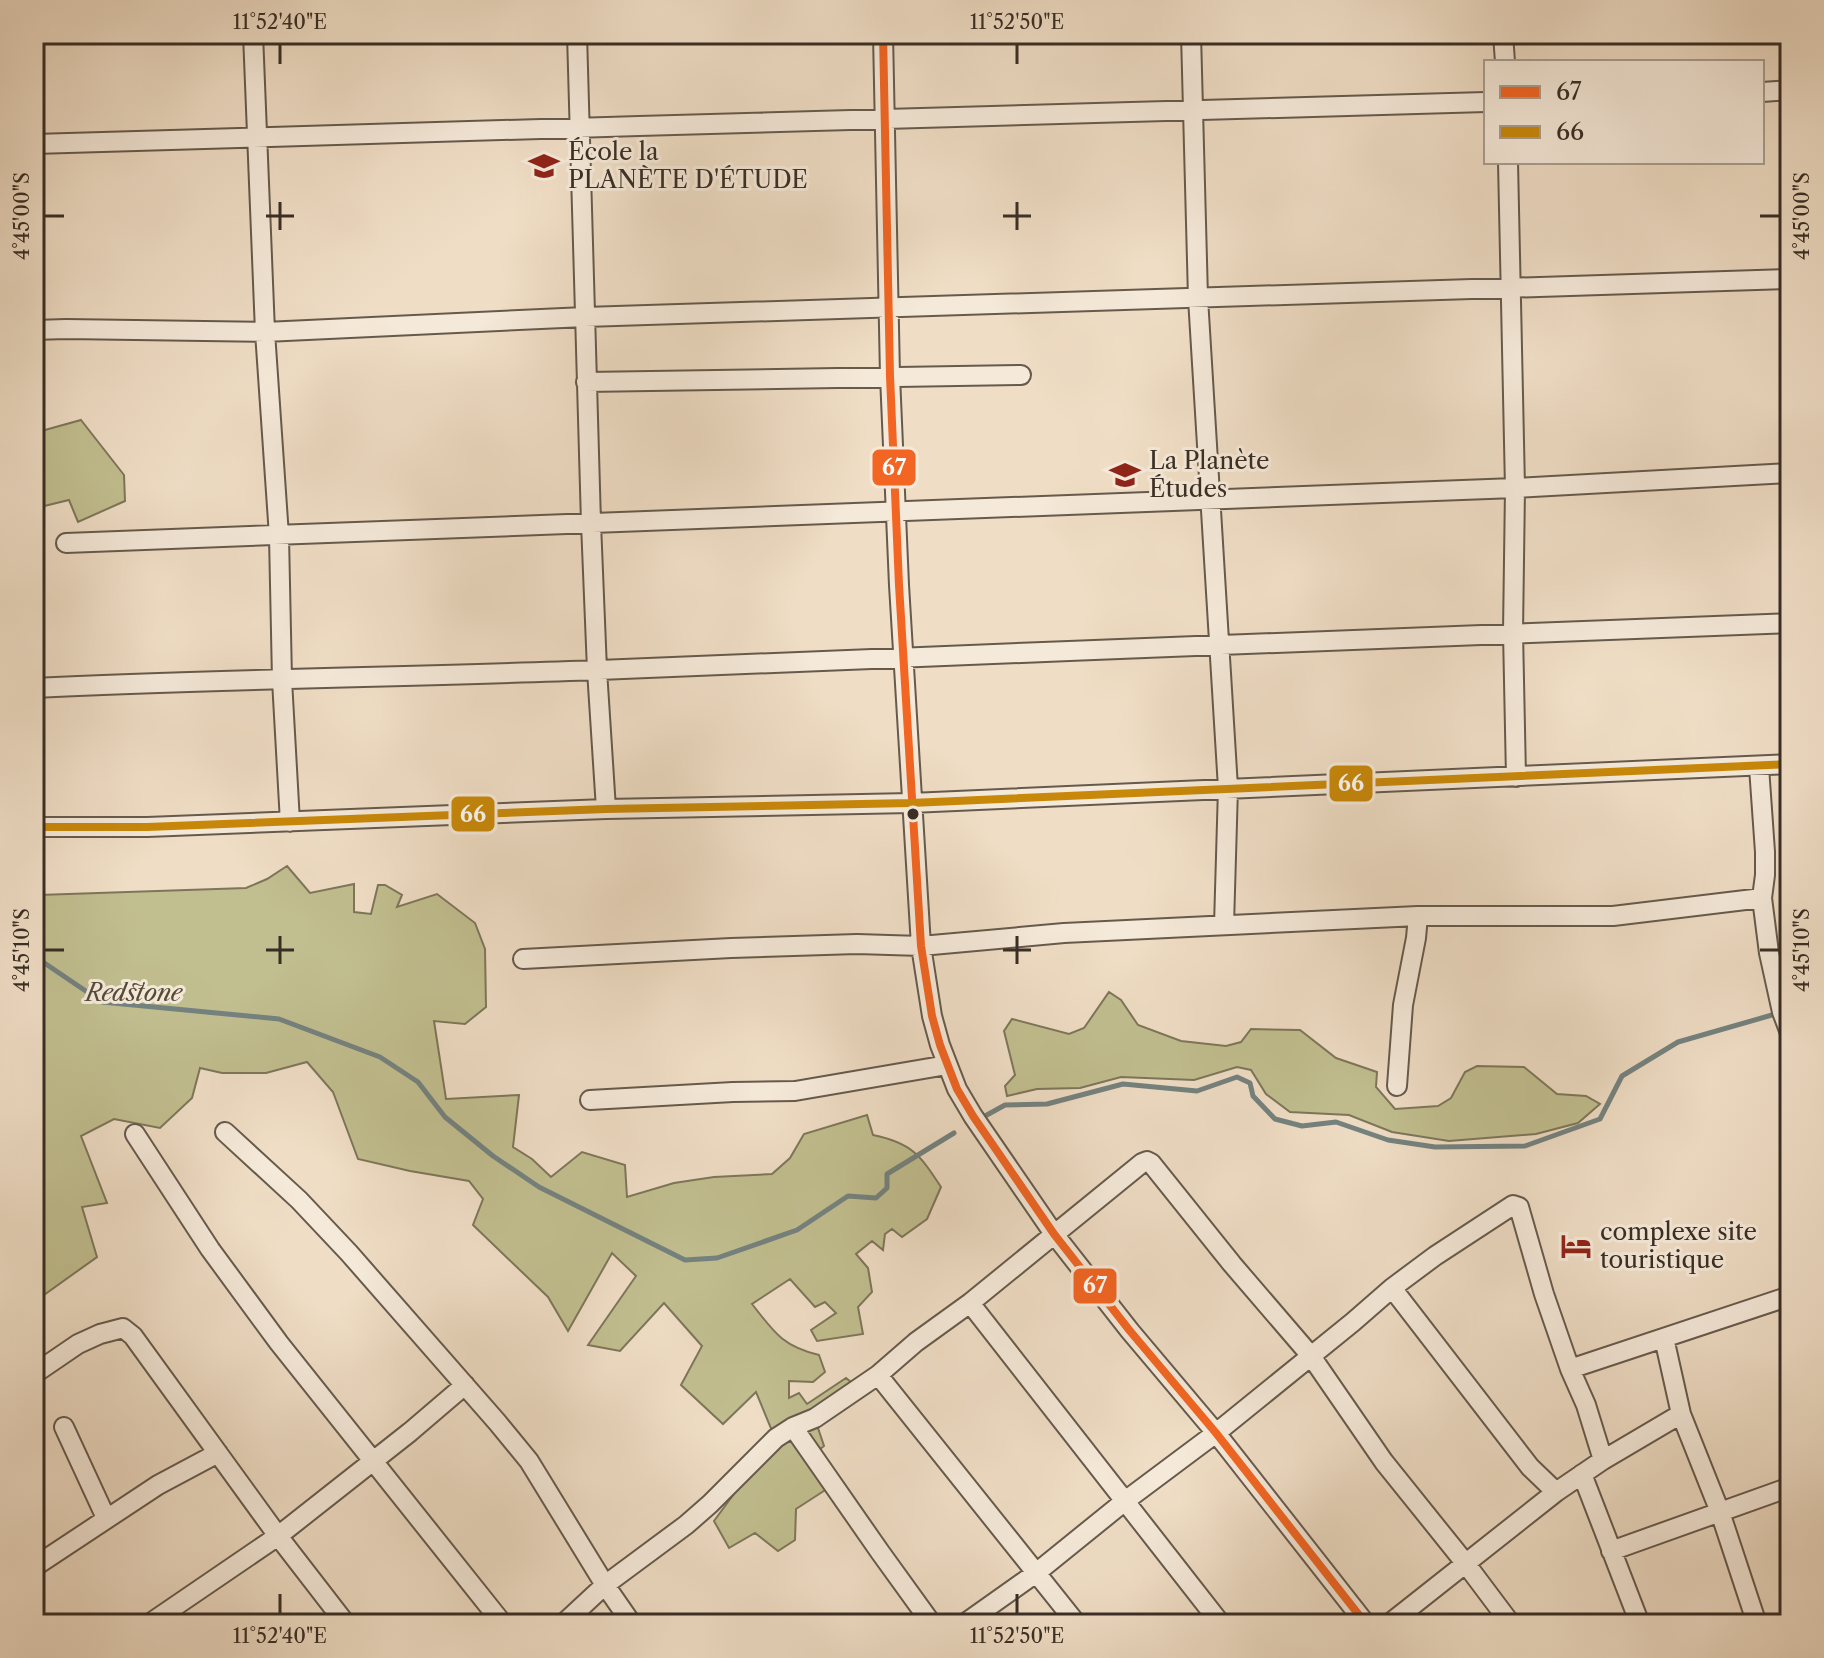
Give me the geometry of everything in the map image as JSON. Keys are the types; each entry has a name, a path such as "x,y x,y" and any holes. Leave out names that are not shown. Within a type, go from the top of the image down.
{"street":[{"path":"253,34 265,332 279,536 282,680 290,822"},
{"path":"577,34 591,523 606,809"},
{"path":"883,34 890,376 903,658 921,946 932,1016 957,1089 1054,1234 1366,1624"},
{"path":"1191,34 1198,298 1228,788 1224,925"},
{"path":"1503,34 1505,60"},
{"path":"1764,92 1790,90"},
{"path":"34,144 1484,102"},
{"path":"1508,164 1515,488 1513,632 1516,777"},
{"path":"34,330 265,332 585,317 1790,279"},
{"path":"586,382 1021,375"},
{"path":"66,543 1515,488 1790,473"},
{"path":"34,688 597,670 1790,623"},
{"path":"34,827 147,827 606,809 911,803 1790,764"},
{"path":"1759,767 1765,852 1762,898 1769,953 1782,1012 1790,1033"},
{"path":"523,959 857,944 921,946 1064,933 1418,916 1613,916 1762,898"},
{"path":"1397,1086 1403,1005 1418,916"},
{"path":"590,1100 795,1091 947,1065"},
{"path":"225,1132 299,1200 529,1461 632,1624"},
{"path":"135,1134 210,1249 279,1343 503,1624"},
{"path":"563,1624 605,1585 686,1525 776,1438 815,1418 878,1375 1147,1161 1311,1356 1384,1462 1511,1624"},
{"path":"964,1624 1036,1573 1216,1433 1392,1288 1513,1205 1517,1205 1528,1233 1544,1294 1586,1405 1603,1460"},
{"path":"1392,1288 1530,1467 1556,1492"},
{"path":"1570,1369 1790,1296"},
{"path":"970,1303 1221,1624"},
{"path":"34,1374 78,1344 100,1334 123,1328 133,1336 346,1624"},
{"path":"1664,1338 1681,1414 1720,1512 1757,1624"},
{"path":"878,1375 1077,1624"},
{"path":"149,1624 278,1536 465,1385"},
{"path":"1389,1624 1556,1492 1681,1414"},
{"path":"64,1427 106,1518"},
{"path":"793,1427 932,1624"},
{"path":"34,1567 158,1485 218,1453"},
{"path":"1582,1474 1640,1624"},
{"path":"1611,1551 1790,1487"}],"green space":[{"path":"81,420 124,475 125,501 78,522 69,500 36,508 44,562 34,562 34,433"},
{"name":"Redstone","path":"287,866 310,893 354,884 354,912 371,914 378,885 385,885 402,895 397,907 437,894 475,923 485,949 486,1007 465,1024 434,1021 446,1099 519,1095 513,1147 551,1177 582,1152 625,1165 627,1197 674,1183 772,1174 790,1158 804,1134 867,1115 873,1135 906,1147 927,1166 941,1187 927,1219 902,1237 892,1229 885,1234 883,1250 872,1241 856,1254 868,1268 872,1292 858,1307 863,1334 817,1341 811,1330 836,1313 825,1302 815,1307 790,1279 752,1304 780,1337 819,1355 825,1372 813,1382 789,1381 789,1398 799,1393 807,1404 846,1378 857,1387 814,1416 824,1446 814,1454 830,1487 796,1509 795,1540 778,1551 755,1533 729,1548 714,1521 775,1438 756,1392 723,1424 681,1385 702,1346 664,1303 620,1351 588,1345 636,1276 612,1253 568,1331 548,1297 473,1225 483,1199 469,1181 358,1159 333,1092 307,1062 266,1073 222,1073 200,1068 192,1098 160,1128 114,1119 81,1136 107,1203 82,1207 97,1257 37,1300 34,1297 34,886 39,895 246,888"},
{"path":"1109,992 1121,1000 1138,1025 1181,1041 1226,1046 1241,1042 1251,1029 1300,1030 1336,1058 1377,1072 1376,1087 1395,1109 1438,1106 1451,1098 1465,1072 1477,1066 1524,1067 1557,1094 1586,1096 1600,1104 1578,1123 1536,1134 1449,1141 1392,1132 1349,1115 1290,1112 1266,1094 1251,1070 1237,1067 1194,1080 1121,1077 1080,1088 1037,1089 1007,1096 1005,1086 1015,1075 1004,1031 1012,1019 1069,1034 1084,1028"}],"waterway":[{"path":"34,956 102,1002 279,1019 380,1057 418,1082 445,1117 493,1156 539,1187 685,1260 717,1258 797,1230 848,1196 876,1198 887,1188 887,1174 954,1133"},
{"path":"985,1116 1005,1105 1047,1104 1123,1084 1197,1091 1237,1077 1250,1083 1253,1096 1275,1119 1302,1126 1336,1122 1388,1140 1435,1147 1525,1146 1600,1119 1622,1076 1678,1042 1779,1013"}],"transit line":[{"name":"67","path":"883,34 890,376 899,585 921,946 940,1045 957,1089 973,1116 1054,1234 1366,1624"},
{"name":"66","path":"34,827 147,827 606,809 911,803 1790,764"}],"place":[{"name":"École la PLANÈTE D'ÉTUDE","path":"544,166"},
{"name":"La Planète Études","path":"1125,475"},
{"name":"complexe site touristique","path":"1576,1246"}]}
